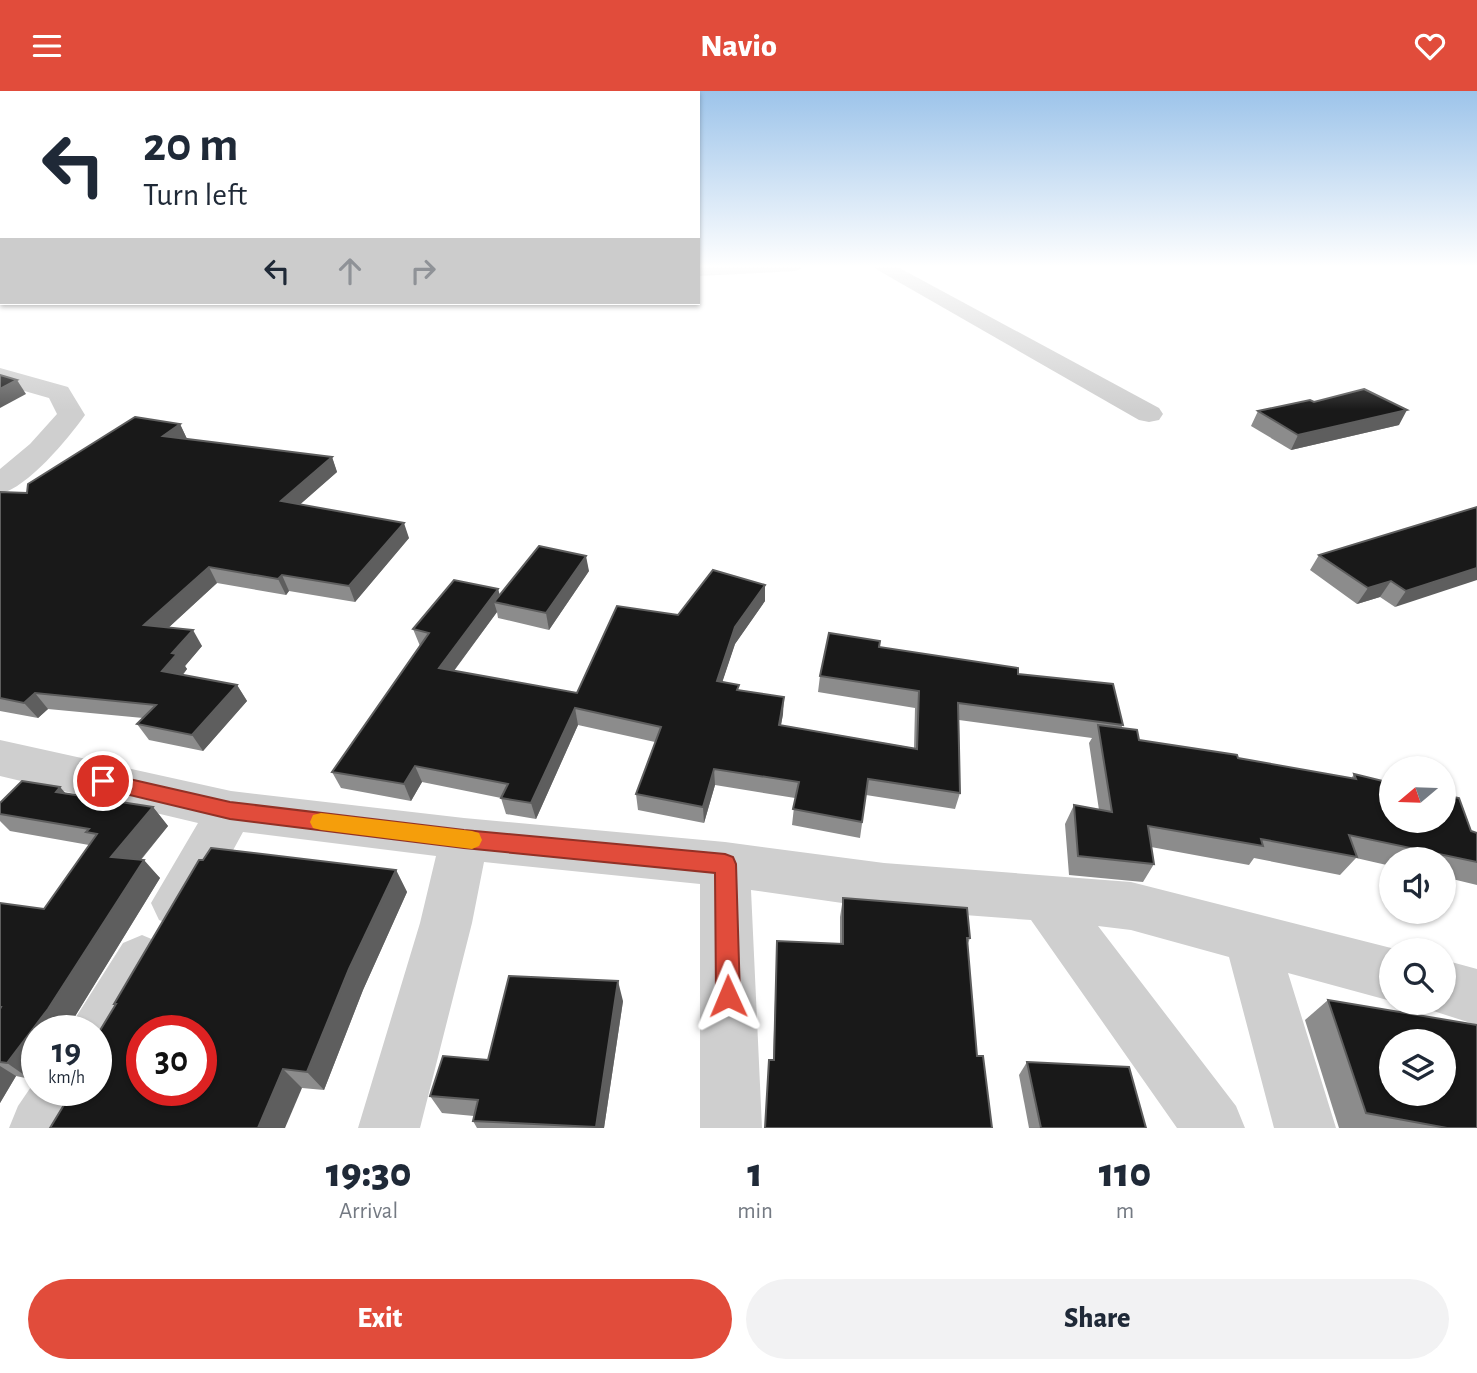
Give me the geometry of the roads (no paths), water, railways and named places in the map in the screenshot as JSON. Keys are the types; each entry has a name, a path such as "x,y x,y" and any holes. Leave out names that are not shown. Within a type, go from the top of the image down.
{"street":[{"path":"967,313 1149,414"},
{"path":"0,376 59,393 71,415 40,450 0,485"},
{"path":"0,758 230,811 464,839 725,864 884,886 1131,906 1379,971"},
{"path":"109,1015 230,811"},
{"path":"389,1128 446,923 464,839"},
{"path":"725,864 731,1128"},
{"path":"1045,897 1214,1128"},
{"path":"1251,938 1305,1128"},
{"path":"1456,991 1477,997"},
{"path":"40,1128 54,1106"}]}
